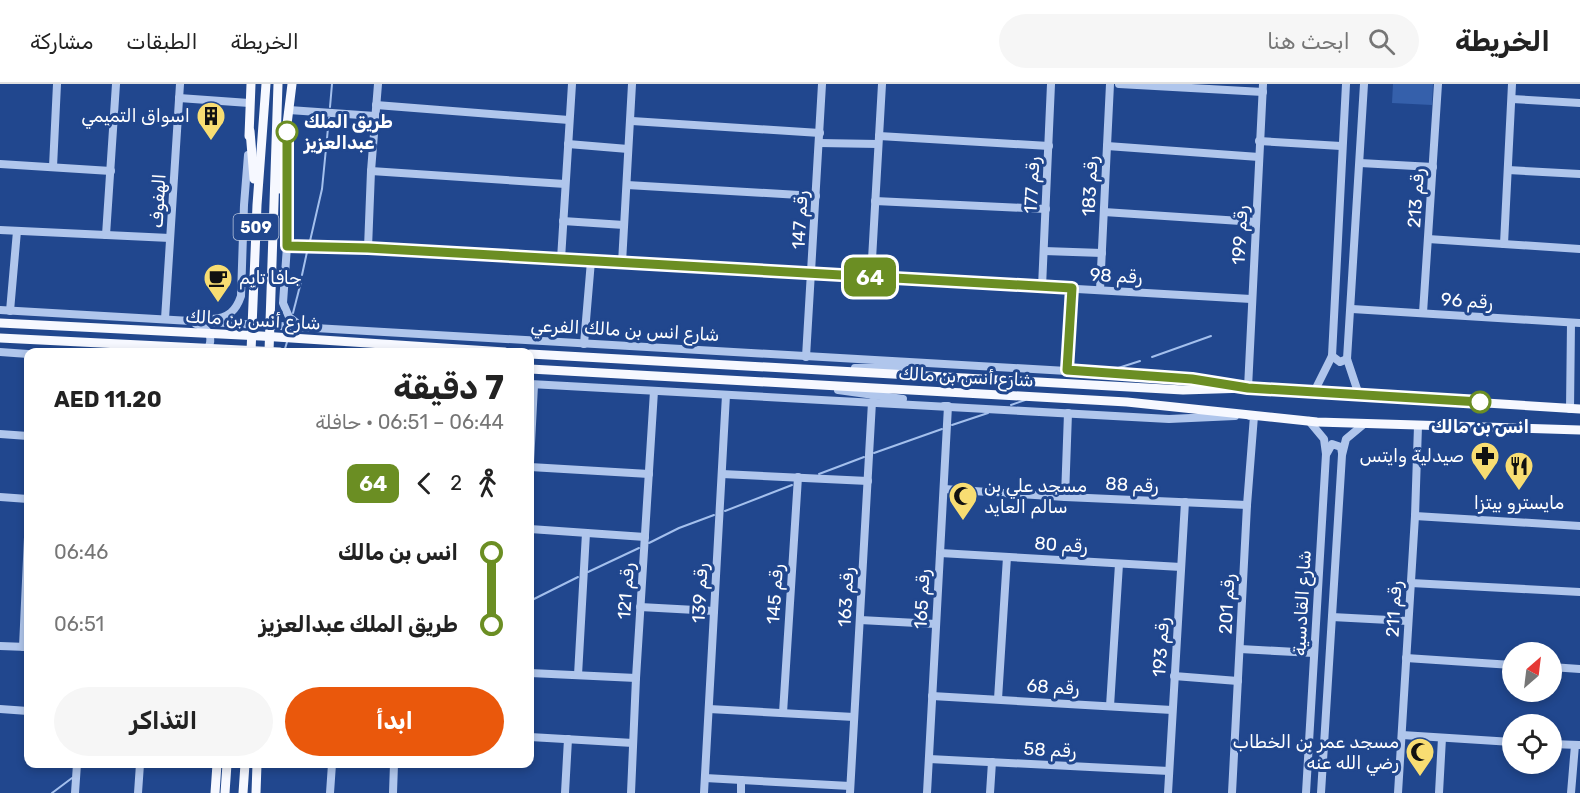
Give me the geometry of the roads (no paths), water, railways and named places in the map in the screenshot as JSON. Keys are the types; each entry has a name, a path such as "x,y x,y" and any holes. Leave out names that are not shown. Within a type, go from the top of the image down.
{"main road":[{"path":"251,84 250,131 257,204"},
{"name":"509","path":"251,348 257,204 266,84"},
{"name":"509","path":"269,348 278,84"},
{"path":"274,222 292,84"},
{"path":"248,155 250,131"},
{"name":"شارع أنس بن مالك","path":"0,323 444,348"},
{"name":"شارع أنس بن مالك","path":"0,338 200,348"},
{"name":"شارع أنس بن مالك","path":"534,354 1183,390 1248,388 1580,409"},
{"name":"شارع أنس بن مالك","path":"534,369 1127,402 1309,421 1580,430"},
{"path":"215,793 217,768"},
{"path":"225,793 227,768"},
{"path":"243,793 245,768"},
{"path":"256,793 257,768"}],"street":[{"path":"52,167 57,84"},
{"path":"106,235 116,84"},
{"name":"الهفوف","path":"165,319 180,84"},
{"path":"368,248 378,84"},
{"path":"561,259 572,84"},
{"path":"622,263 628,149 632,121 632,84"},
{"name":"رقم 147","path":"806,357 822,84"},
{"path":"871,277 882,84"},
{"name":"رقم 177","path":"1042,287 1051,84"},
{"name":"رقم 183","path":"1100,290 1110,84"},
{"path":"1119,84 1263,88"},
{"path":"1314,392 1332,356 1341,146 1346,84"},
{"path":"1359,394 1347,359 1352,309 1364,84"},
{"name":"رقم 213","path":"1424,313 1438,84"},
{"path":"1504,244 1512,84"},
{"name":"رقم 199","path":"1248,388 1263,88"},
{"path":"179,98 249,103"},
{"path":"1512,99 1580,103"},
{"path":"376,105 569,120"},
{"path":"289,110 375,116"},
{"path":"632,121 820,133"},
{"path":"819,143 879,140 1049,146"},
{"path":"1259,141 1341,146"},
{"path":"286,142 287,246 283,303 285,311 298,324 327,330"},
{"path":"568,144 628,149"},
{"path":"1107,146 1259,157"},
{"path":"180,320 219,318 237,309 243,280 244,205 248,155"},
{"path":"1360,162 1433,167"},
{"path":"0,165 111,171"},
{"path":"1508,170 1580,174"},
{"path":"371,171 565,184"},
{"path":"627,185 816,196"},
{"path":"875,201 1046,209"},
{"path":"1104,212 1256,222"},
{"path":"563,221 624,225"},
{"path":"0,230 170,238"},
{"path":"10,311 17,231"},
{"path":"1428,239 1580,249"},
{"name":"رقم 98","path":"287,246 368,248 1251,299"},
{"path":"1044,251 1102,253"},
{"path":"584,344 591,261"},
{"path":"1067,370 1072,288"},
{"name":"رقم 96","path":"1352,309 1580,323"},
{"name":"شارع انس بن مالك الفرعي","path":"0,310 1067,370 1192,379 1248,388"},
{"path":"180,320 206,328 211,341 208,348"},
{"path":"1570,323 1570,409"},
{"path":"0,352 24,354"},
{"path":"1332,356 1340,362 1347,359"},
{"path":"791,369 974,365"},
{"path":"534,384 1169,419 1254,416"},
{"path":"800,384 948,406"},
{"name":"رقم 121","path":"632,793 636,678 654,391"},
{"name":"رقم 139","path":"704,793 726,395"},
{"name":"رقم 163","path":"850,789 872,402"},
{"name":"رقم 165","path":"927,793 948,406"},
{"path":"1065,497 1068,413"},
{"name":"رقم 201","path":"1232,793 1254,416"},
{"name":"شارع القادسية","path":"1306,793 1326,454 1324,439 1309,421"},
{"name":"شارع القادسية","path":"1321,793 1342,455 1346,439 1364,424"},
{"name":"رقم 211","path":"1398,793 1415,516 1418,426"},
{"path":"0,434 24,436"},
{"path":"1326,454 1332,444 1341,447 1342,455"},
{"path":"534,465 649,474"},
{"path":"722,474 868,481"},
{"name":"رقم 145","path":"783,713 798,477"},
{"name":"رقم 88","path":"944,489 1247,506"},
{"path":"0,497 24,499"},
{"name":"رقم 193","path":"1168,793 1185,502"},
{"path":"1415,516 1580,526"},
{"path":"534,529 645,537"},
{"path":"578,675 586,533"},
{"name":"رقم 80","path":"940,553 1181,567"},
{"path":"998,699 1007,557"},
{"path":"1110,706 1119,564"},
{"path":"1411,583 1580,592"},
{"path":"640,607 714,611"},
{"path":"1332,616 1408,621"},
{"path":"860,620 936,624"},
{"path":"0,646 24,647"},
{"path":"1240,649 1314,653"},
{"path":"1406,658 1502,664"},
{"path":"1562,668 1580,669"},
{"path":"534,673 636,678"},
{"path":"1174,676 1238,681"},
{"name":"رقم 68","path":"932,696 1172,710"},
{"path":"0,709 24,711"},
{"path":"709,709 854,717"},
{"path":"1402,735 1502,741"},
{"path":"534,737 633,743"},
{"path":"1439,793 1442,738"},
{"path":"565,793 568,739"},
{"path":"1562,744 1578,745 1571,793"},
{"name":"رقم 58","path":"929,759 1169,771"},
{"path":"990,793 992,762"},
{"path":"75,793 77,768"},
{"path":"138,793 140,768"},
{"path":"330,793 332,768"},
{"path":"393,793 394,768"},
{"path":"705,778 850,789"},
{"path":"741,780 741,793"}],"waterway":[{"path":"330,107 332,84"},
{"path":"310,241 322,189 329,118"},
{"path":"302,275 307,252"},
{"path":"293,313 301,282"},
{"path":"1152,357 1211,336"},
{"path":"285,348 287,342"},
{"path":"1115,369 1140,361"},
{"path":"1011,405 1025,400"},
{"path":"952,425 988,413"},
{"path":"874,453 942,429"},
{"path":"819,474 864,457"},
{"path":"725,511 792,485"},
{"path":"649,543 679,528 714,515"},
{"path":"588,572 639,548"},
{"path":"534,599 578,577"},
{"path":"52,793 72,778"}],"place":[{"name":"طريق الملك عبدالعزيز","path":"287,132"},
{"name":"اسواق التميمي","path":"211,142"},
{"name":"جافا تايم","path":"218,304"},
{"name":"انس بن مالك","path":"1480,402"},
{"name":"صيدلية وايتس","path":"1485,482"},
{"name":"مايسترو بيتزا","path":"1519,492"},
{"name":"مسجد علي بن سالم العايد","path":"963,522"},
{"name":"مسجد عمر بن الخطاب رضي الله عنه","path":"1420,778"}]}
